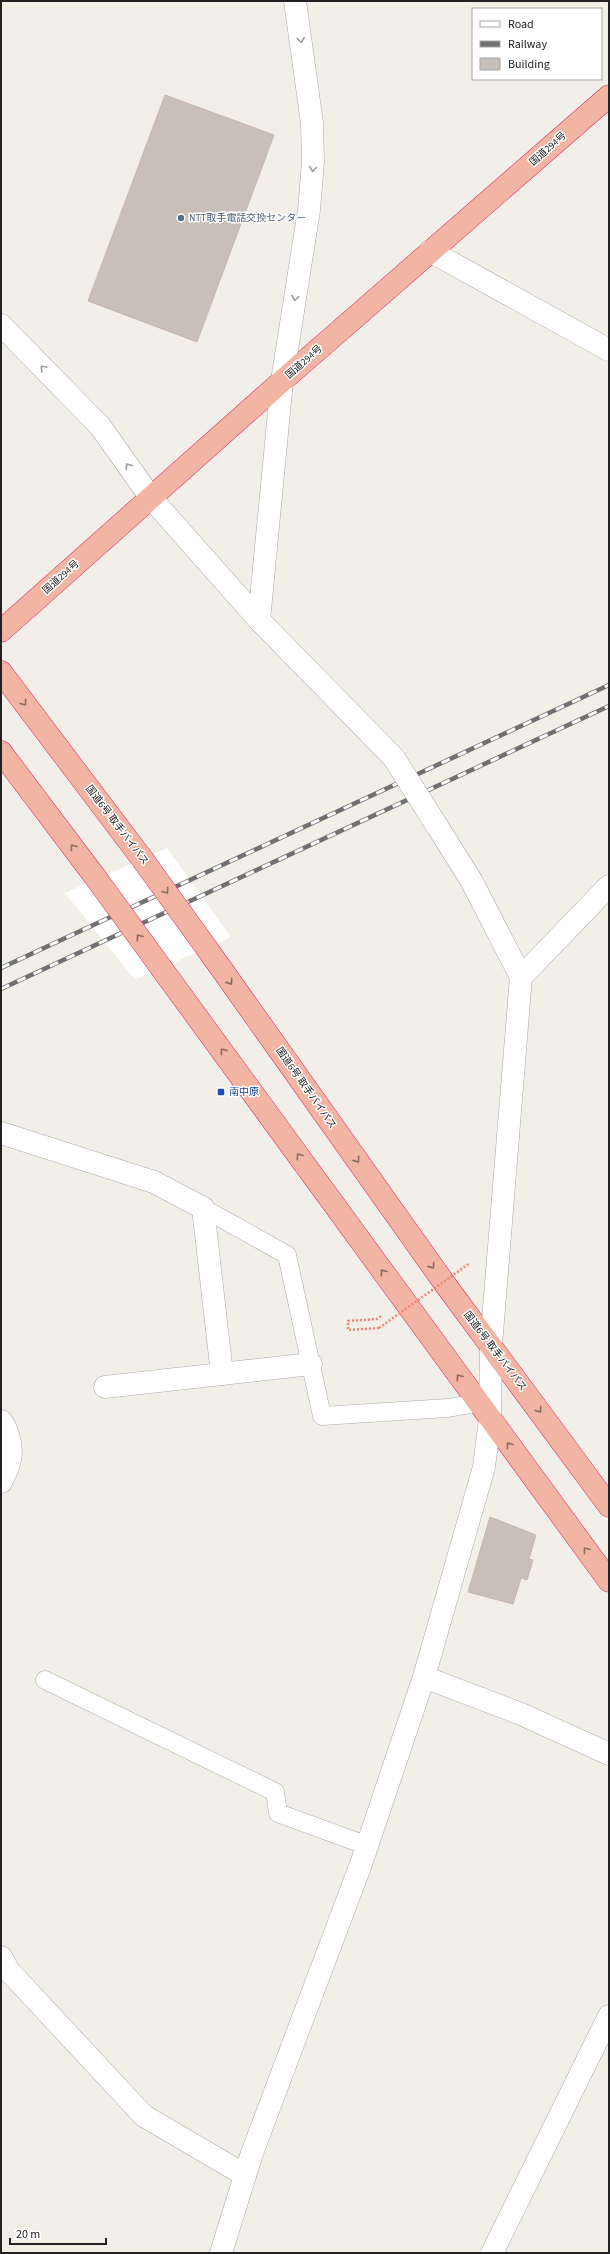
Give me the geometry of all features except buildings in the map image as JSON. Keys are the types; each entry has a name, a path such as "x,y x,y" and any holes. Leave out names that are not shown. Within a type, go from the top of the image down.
{"highway":[{"name":"国道294号","path":"1,631 282,381 609,96"},
{"name":"国道6号 取手バイパス","path":"1,672 143,860 441,1278 609,1506"},
{"path":"1,752 96,878 477,1403 609,1581"}],"street":[{"path":"260,620 282,381 309,210 313,162 312,123 295,1"},
{"path":"430,251 609,350"},
{"path":"1,325 100,426 151,498 260,620 394,758 471,880 521,977 491,1345 490,1420 484,1467 424,1677 368,1846 245,2175 221,2253"},
{"path":"521,977 609,886"},
{"path":"1,1133 154,1182 203,1208 222,1374"},
{"path":"106,1387 311,1364"},
{"path":"1,1421 5,1424 13,1448 9,1468 1,1482"},
{"path":"424,1677 521,1714 609,1754"},
{"path":"4,1964 144,2116 245,2175"},
{"path":"492,2253 609,2016"}],"lane":[{"path":"203,1208 287,1255 322,1416 448,1408 477,1403"},
{"path":"45,1680 275,1792 278,1813 368,1846"}],"path":[{"path":"377,1319 348,1321 348,1330 379,1328 470,1263"}],"pier":[{"path":"167,848 231,937 135,980 65,893"}],"railway":[{"path":"1,968 609,685"},
{"path":"1,989 609,706"}],"place":[{"name":"NTT取手電話交換センター","path":"181,218"},
{"name":"南中原","path":"221,1092"}]}
